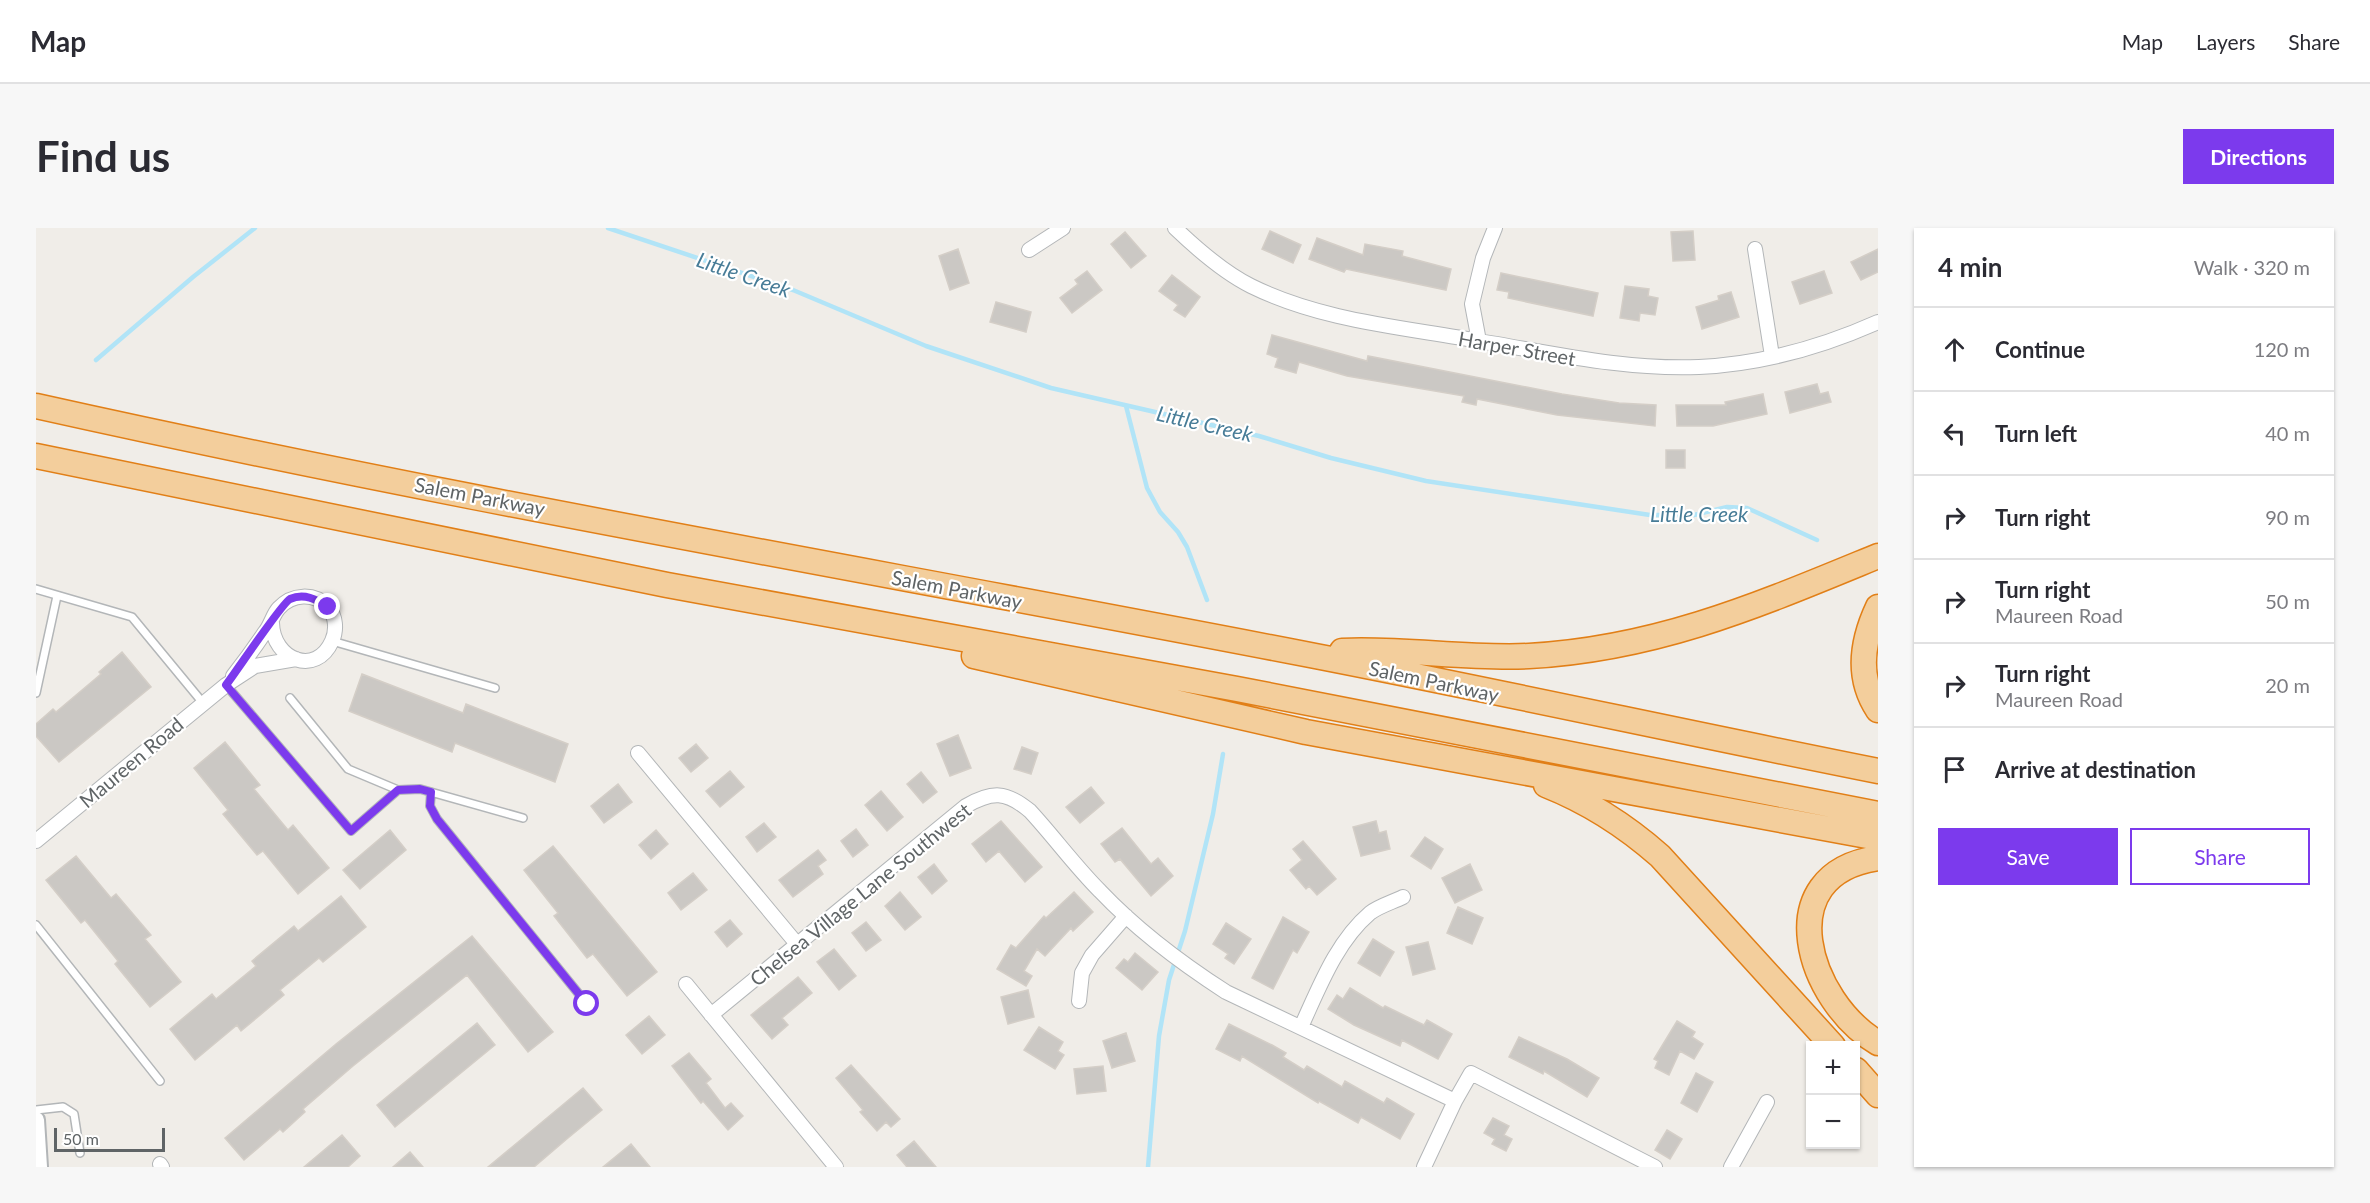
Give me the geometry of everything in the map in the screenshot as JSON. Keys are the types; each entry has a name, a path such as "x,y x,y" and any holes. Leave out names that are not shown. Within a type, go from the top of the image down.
{"highway":[{"name":"Salem Parkway","path":"36,406 281,457 946,588 1306,654 1878,771"},
{"path":"36,456 350,521 860,621 1237,689 1878,813"},
{"path":"1306,654 1360,651 1452,656 1530,656 1611,646 1721,620 1878,556"},
{"path":"1878,607 1866,636 1863,664 1868,690 1878,710"},
{"path":"860,621 910,642 1185,706 1508,771 1597,784 1878,838"},
{"path":"1508,771 1594,807 1644,842 1675,871 1828,1041"},
{"path":"1878,858 1854,863 1832,877 1816,898 1808,930 1816,967 1831,997 1851,1022 1878,1043"},
{"path":"1860,1075 1878,1095"}],"street":[{"path":"1029,250 1063,228"},
{"name":"Harper Street","path":"1175,228 1199,251 1250,285 1306,307 1360,322 1582,360 1641,367 1700,367 1755,360 1801,351 1847,336 1878,321"},
{"path":"1479,341 1472,304 1483,258 1495,228"},
{"path":"1755,249 1772,356"},
{"name":"Maureen Road","path":"36,841 202,703 255,666 318,657 329,648 335,635 335,620 328,607 316,599 302,596 288,600 277,610 272,623 226,685"},
{"path":"272,623 272,635 277,646 285,654 296,659"},
{"path":"638,753 797,944"},
{"name":"Chelsea Village Lane Southwest","path":"711,1015 966,806 984,796 1002,795 1017,801 1030,811 1100,892 1202,977 1226,992 1455,1101"},
{"path":"1301,1027 1326,974 1346,941 1372,912 1403,897"},
{"path":"1079,1001 1082,973 1092,955 1126,916"},
{"path":"686,984 836,1167"},
{"path":"1424,1167 1471,1073 1655,1167"},
{"path":"1731,1167 1767,1102"},
{"path":"36,1120 39,1167"}],"lane":[{"path":"36,590 132,617 202,703"},
{"path":"36,693 57,596"},
{"path":"332,641 495,688"},
{"path":"226,685 351,831 398,790"},
{"path":"290,698 348,769 398,790 420,789 523,818"},
{"path":"431,792 430,806 437,819 587,1004"},
{"path":"36,925 160,1081"},
{"path":"36,1110 63,1107 74,1114 80,1153"}],"building":[{"path":"1270,231 1301,245 1293,263 1262,249"},
{"path":"1693,231 1695,260 1673,261 1671,232"},
{"path":"1125,232 1146,256 1131,268 1111,244"},
{"path":"1317,238 1363,255 1365,244 1403,251 1402,256 1451,269 1446,290 1346,269 1344,272 1309,259"},
{"path":"958,249 969,283 950,290 939,256"},
{"path":"1878,249 1878,272 1861,280 1851,262"},
{"path":"1087,271 1102,290 1072,313 1060,298 1078,284 1075,280"},
{"path":"1824,271 1832,293 1800,304 1792,282"},
{"path":"1501,273 1598,293 1593,316 1508,298 1509,292 1497,290"},
{"path":"1172,275 1200,297 1185,317 1174,310 1178,305 1159,291"},
{"path":"1625,286 1649,289 1648,296 1658,298 1655,315 1640,313 1639,321 1620,318"},
{"path":"1731,292 1739,317 1702,329 1696,307 1719,300 1718,296"},
{"path":"996,302 1031,312 1026,332 990,322"},
{"path":"1272,335 1367,361 1368,356 1562,394 1619,403 1656,405 1655,426 1557,415 1477,399 1476,405 1462,402 1464,396 1347,376 1299,362 1296,373 1275,367 1278,358 1267,354"},
{"path":"1817,384 1820,394 1828,392 1831,402 1790,413 1785,392"},
{"path":"1763,394 1767,414 1713,426 1677,426 1676,405 1726,405 1725,402"},
{"path":"1666,450 1685,450 1685,468 1666,468"},
{"path":"122,652 151,687 59,762 36,736 36,724 53,709 56,712 101,674 99,672"},
{"path":"362,674 463,713 466,704 568,744 555,782 455,743 452,752 349,711"},
{"path":"958,735 971,768 950,776 937,744"},
{"path":"225,742 260,785 254,789 288,830 293,825 329,868 298,894 263,851 257,855 223,814 228,810 194,768"},
{"path":"696,744 708,758 691,772 679,758"},
{"path":"1022,747 1038,753 1031,774 1014,769"},
{"path":"730,771 744,787 720,807 706,791"},
{"path":"921,772 937,792 923,803 907,784"},
{"path":"618,784 632,802 604,823 591,806"},
{"path":"1091,787 1104,803 1080,823 1066,807"},
{"path":"881,791 903,817 887,831 865,805"},
{"path":"1001,821 1042,867 1025,882 999,851 986,862 972,844"},
{"path":"1376,821 1379,833 1386,831 1390,849 1361,856 1353,827"},
{"path":"764,823 776,837 757,852 746,837"},
{"path":"1122,828 1151,864 1158,858 1173,876 1151,896 1120,859 1115,862 1101,844"},
{"path":"856,829 868,845 853,857 841,841"},
{"path":"390,830 406,850 360,889 343,870"},
{"path":"656,830 668,844 651,859 639,845"},
{"path":"1425,837 1443,849 1431,869 1411,856"},
{"path":"1303,841 1336,879 1317,895 1309,886 1306,889 1290,870 1302,860 1293,849"},
{"path":"553,846 657,972 627,996 593,954 587,958 554,916 558,913 524,870"},
{"path":"818,850 826,860 818,866 823,874 793,897 779,880"},
{"path":"76,856 111,898 116,894 151,935 145,939 181,982 150,1007 115,964 118,961 85,920 81,923 46,880"},
{"path":"934,864 947,881 932,894 918,877"},
{"path":"1470,864 1482,890 1455,903 1442,878"},
{"path":"693,873 707,890 681,910 668,893"},
{"path":"900,892 921,917 905,930 885,906"},
{"path":"1074,892 1093,912 1073,931 1071,928 1045,956 1037,949 1024,971 1032,976 1026,986 997,969 1011,945 1016,948 1044,916 1046,918"},
{"path":"341,896 366,927 323,962 319,958 280,990 284,995 241,1031 237,1025 195,1060 170,1029 212,994 216,999 256,966 252,961 294,926 298,931"},
{"path":"1458,907 1483,918 1472,944 1447,933"},
{"path":"1283,917 1309,932 1297,953 1293,950 1273,989 1252,978"},
{"path":"730,920 742,934 727,947 715,932"},
{"path":"866,922 881,940 866,951 852,933"},
{"path":"1226,923 1251,939 1234,964 1225,958 1228,954 1213,944"},
{"path":"472,936 553,1032 528,1052 467,975 353,1066 303,1109 305,1112 283,1132 280,1129 244,1160 225,1138 336,1044"},
{"path":"1373,939 1394,952 1380,976 1358,963"},
{"path":"1428,942 1435,969 1413,975 1406,947"},
{"path":"834,949 856,976 839,990 817,962"},
{"path":"1135,953 1158,972 1142,990 1116,968 1124,959 1128,962"},
{"path":"798,977 812,993 782,1018 788,1025 772,1039 751,1015"},
{"path":"1350,988 1383,1008 1385,1006 1424,1025 1427,1020 1452,1034 1438,1059 1402,1040 1400,1046 1354,1025 1328,1009 1337,995 1343,999"},
{"path":"1028,990 1034,1017 1008,1024 1001,997"},
{"path":"649,1016 665,1035 642,1054 626,1035"},
{"path":"1677,1021 1695,1032 1692,1037 1703,1044 1694,1059 1680,1051 1669,1075 1655,1068 1658,1061 1654,1059"},
{"path":"477,1023 495,1045 395,1127 377,1105"},
{"path":"1229,1024 1286,1053 1283,1057 1304,1070 1307,1066 1342,1087 1345,1081 1384,1103 1387,1098 1414,1114 1400,1139 1361,1117 1358,1123 1319,1101 1318,1103 1242,1056 1240,1061 1216,1049"},
{"path":"1039,1027 1063,1042 1058,1051 1064,1055 1055,1069 1024,1050"},
{"path":"1126,1033 1135,1061 1112,1068 1103,1041"},
{"path":"1519,1037 1567,1059 1599,1078 1587,1097 1544,1071 1543,1074 1509,1057"},
{"path":"689,1053 711,1079 706,1083 725,1108 731,1103 743,1116 728,1130 703,1101 701,1103 672,1066"},
{"path":"851,1065 900,1119 891,1127 886,1122 877,1131 860,1112 863,1110 836,1078"},
{"path":"1103,1066 1106,1091 1077,1094 1074,1069"},
{"path":"1696,1073 1713,1082 1697,1112 1681,1103"},
{"path":"583,1088 602,1110 534,1167 488,1167"},
{"path":"1493,1118 1509,1126 1504,1135 1512,1139 1506,1151 1492,1144 1495,1139 1484,1133"},
{"path":"1667,1130 1682,1139 1670,1159 1655,1150"},
{"path":"342,1135 360,1156 348,1167 304,1167"},
{"path":"914,1141 936,1167 907,1167 897,1155"},
{"path":"631,1144 650,1167 603,1167"},
{"path":"410,1152 423,1167 393,1167"}],"waterway":[{"path":"96,360 193,277 255,228"},
{"name":"Little Creek","path":"608,228 793,290 926,346 1051,388 1259,436 1331,458 1426,481 1650,515 1694,515 1727,507 1747,508 1817,540"},
{"path":"1126,406 1147,488 1160,512 1178,532 1187,547 1207,600"},
{"path":"1148,1167 1159,1036 1169,980 1185,931 1213,814 1223,754"}],"route":[{"path":"328,607 316,599 302,596 288,600 277,610 272,623 226,685 351,831 398,790 420,789 431,792 430,806 437,819 587,1004"}]}
